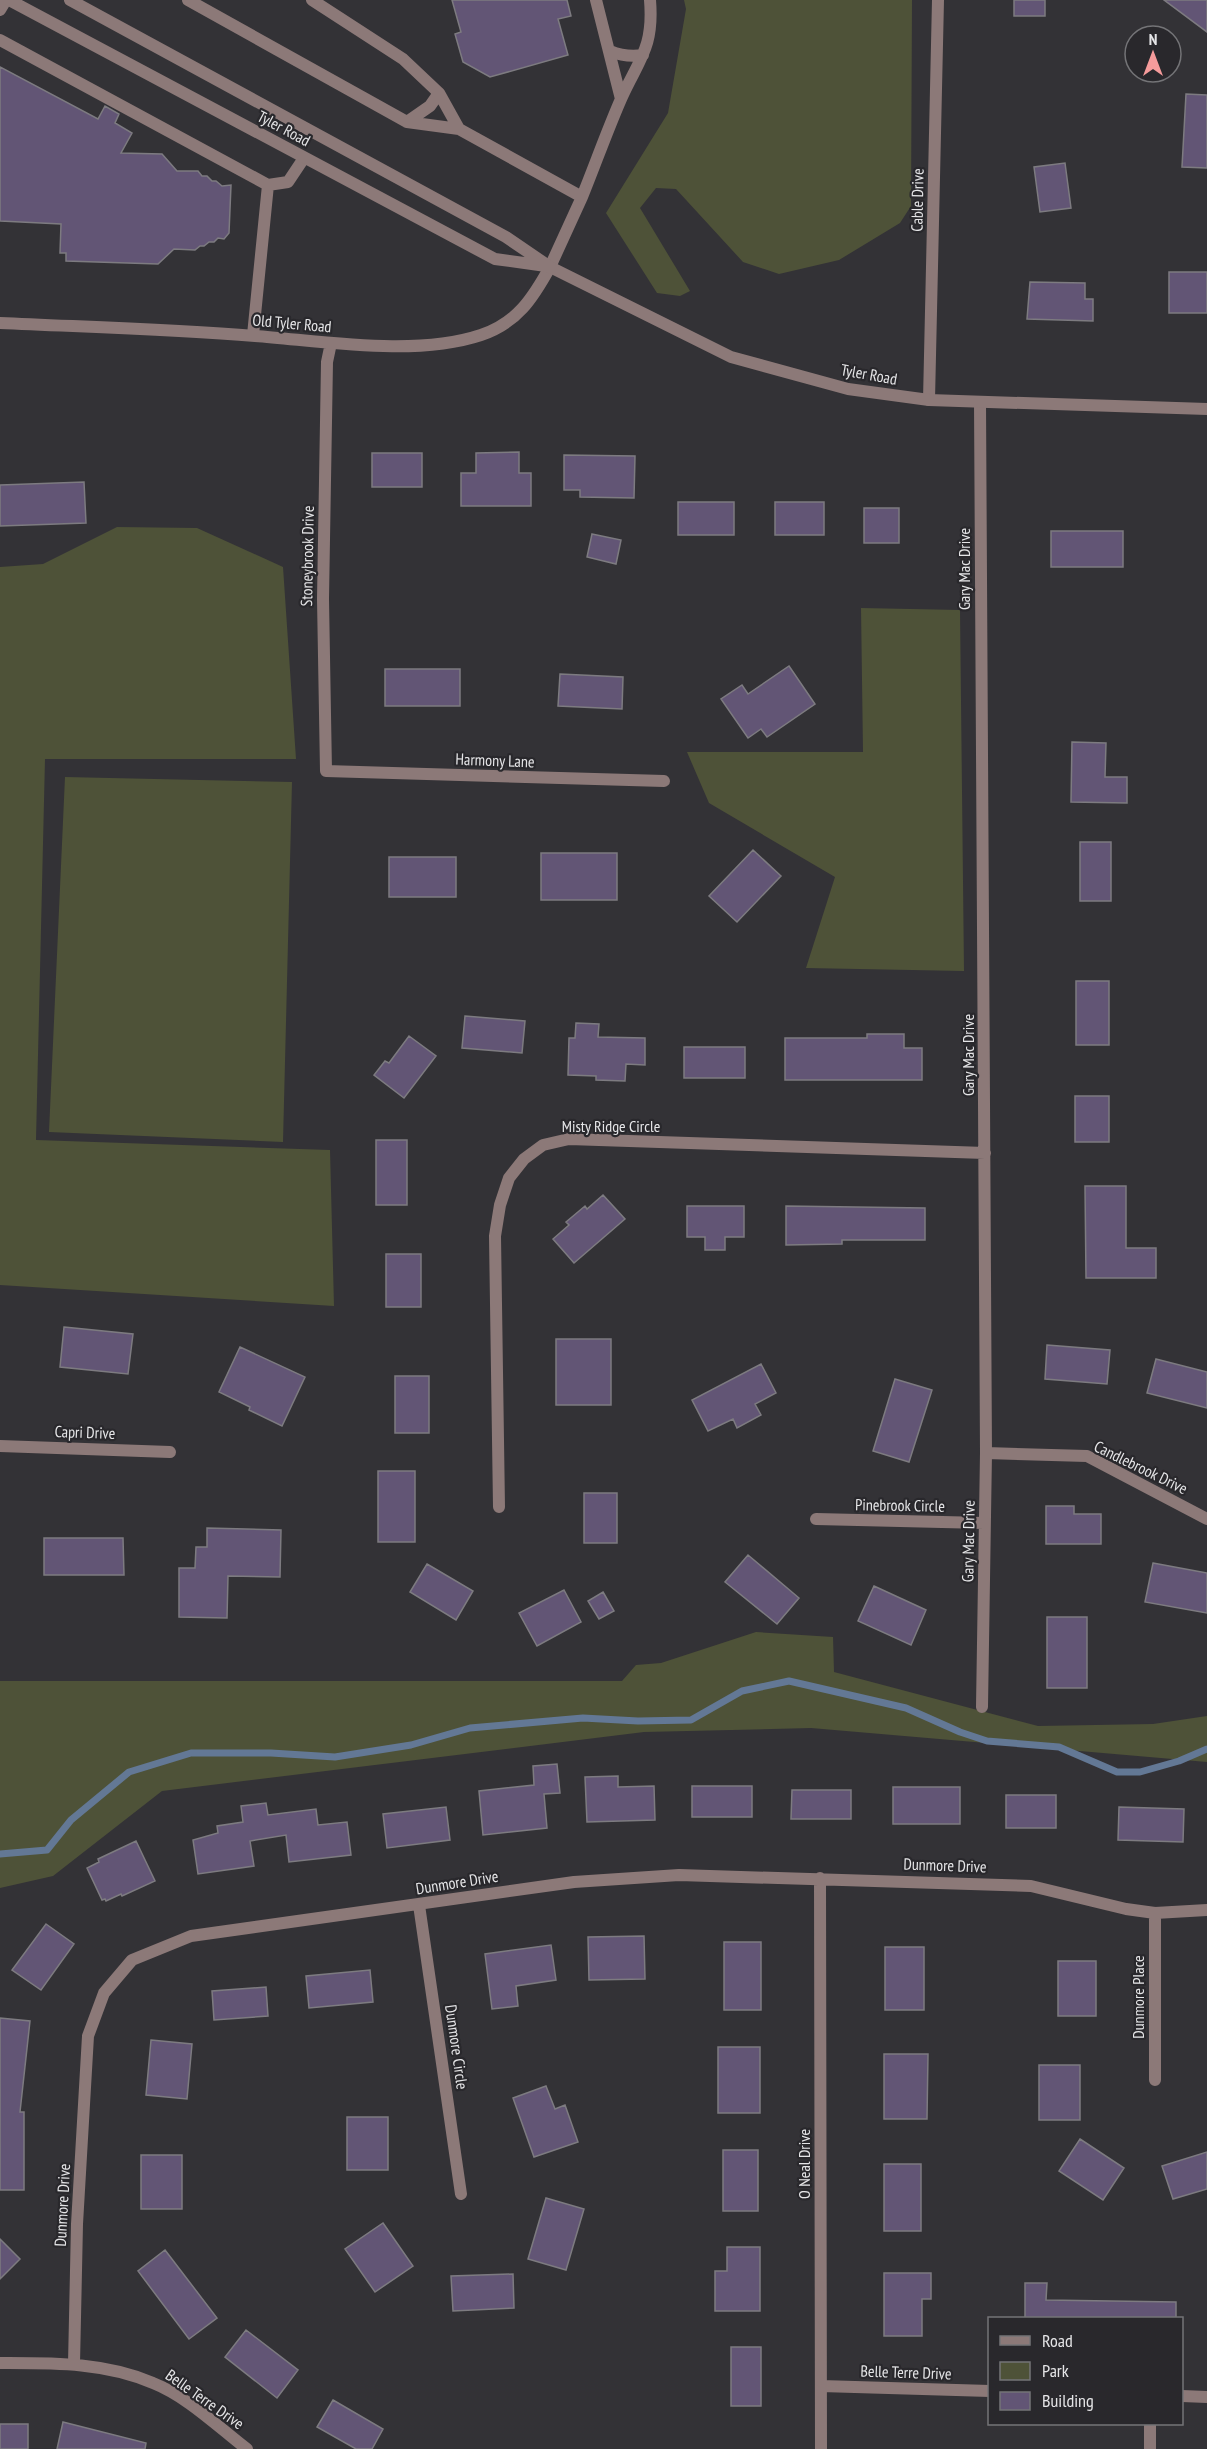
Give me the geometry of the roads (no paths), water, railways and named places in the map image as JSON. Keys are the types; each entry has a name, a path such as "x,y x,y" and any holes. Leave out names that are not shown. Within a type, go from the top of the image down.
{"street":[{"path":"0,10 8,0"},
{"name":"Tyler Road","path":"8,0 495,260 550,267"},
{"name":"Tyler Road","path":"70,0 506,237 550,267 731,357 848,388 929,400 1207,410"},
{"path":"188,0 407,122 459,129 582,197"},
{"path":"312,0 403,59 439,93 459,129"},
{"path":"596,0 621,99"},
{"name":"Old Tyler Road","path":"0,323 253,335 331,343 413,345 450,342 482,335 509,320 531,300 550,267 582,197 621,99 649,43 652,21 650,0"},
{"name":"Cable Drive","path":"929,400 938,0"},
{"path":"0,40 268,185 288,182 304,158"},
{"path":"610,51 633,57 643,55"},
{"path":"407,122 430,106 439,93"},
{"path":"253,335 268,185"},
{"name":"Stoneybrook Drive","path":"326,771 323,598 327,362 331,343"},
{"name":"Gary Mac Drive","path":"980,402 986,1454 982,1707"},
{"name":"Harmony Lane","path":"326,771 664,781"},
{"name":"Misty Ridge Circle","path":"499,1506 495,1236 500,1205 509,1178 524,1159 543,1145 569,1139 985,1154"},
{"name":"Capri Drive","path":"0,1446 170,1452"},
{"name":"Candlebrook Drive","path":"986,1454 1087,1456 1207,1519"},
{"name":"Pinebrook Circle","path":"816,1519 984,1523"},
{"name":"Dunmore Drive","path":"74,2364 77,2224 88,2036 104,1993 132,1960 191,1936 574,1882 679,1875 1031,1886 1126,1909 1155,1913 1207,1910"},
{"name":"O Neal Drive","path":"820,1878 821,2449"},
{"name":"Dunmore Circle","path":"419,1905 461,2194"},
{"name":"Dunmore Place","path":"1155,1913 1155,2080"},
{"name":"Belle Terre Drive","path":"0,2363 74,2364 117,2371 154,2383 184,2401 247,2449"},
{"name":"Belle Terre Drive","path":"821,2386 988,2391"},
{"path":"1183,2396 1207,2397"},
{"path":"1150,2425 1150,2449"}],"waterway":[{"path":"0,1854 47,1850 71,1820 129,1772 191,1753 271,1753 335,1757 411,1745 470,1728 583,1718 638,1721 691,1720 742,1691 789,1681 906,1708 960,1732 987,1741 1059,1747 1117,1772 1140,1772 1179,1761 1207,1749"}]}
